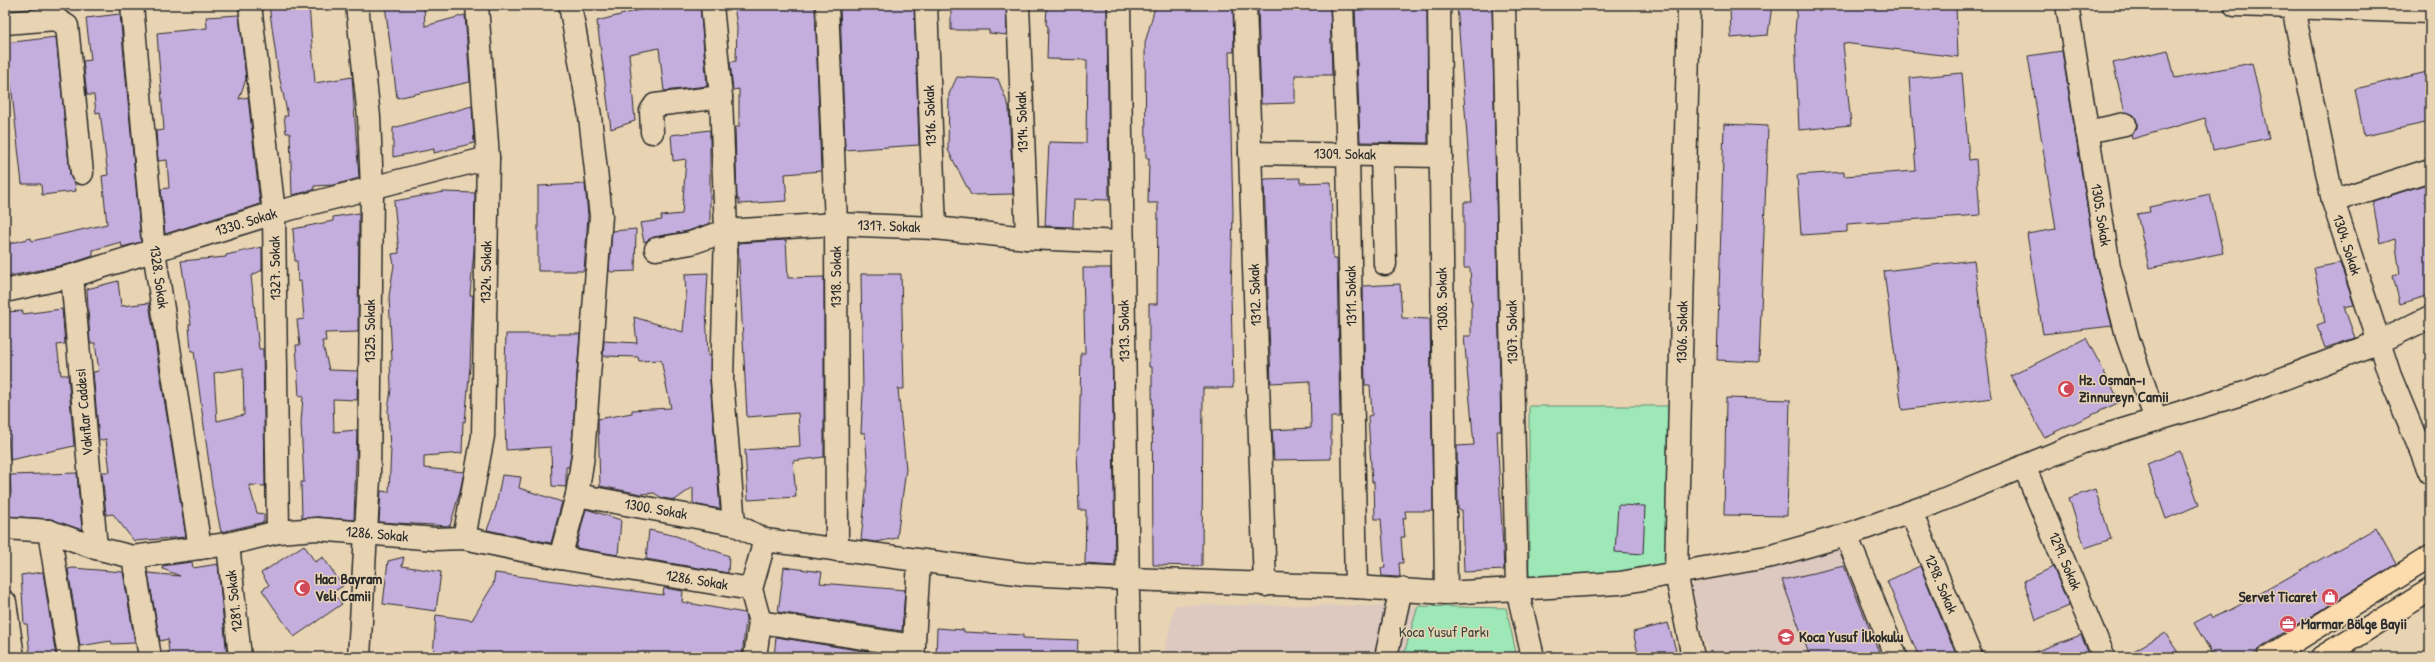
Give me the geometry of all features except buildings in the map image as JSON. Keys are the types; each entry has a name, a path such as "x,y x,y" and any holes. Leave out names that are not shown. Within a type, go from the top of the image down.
{"main road":[{"path":"2269,657 2430,557"},
{"path":"2322,657 2430,590"}],"street":[{"name":"1328. Sokak","path":"132,5 154,251 200,548"},
{"name":"1327. Sokak","path":"250,5 274,213 278,532"},
{"name":"1325. Sokak","path":"357,5 369,117 372,189 369,478 359,657"},
{"name":"1324. Sokak","path":"464,538 483,436 488,158 476,5"},
{"path":"560,558 577,495 583,456 601,216 590,116 570,5"},
{"path":"712,5 721,97 726,231 722,380 734,524"},
{"name":"1318. Sokak","path":"827,5 836,224 837,550"},
{"name":"1316. Sokak","path":"926,5 935,228"},
{"name":"1314. Sokak","path":"1018,5 1026,238"},
{"name":"1313. Sokak","path":"1119,5 1129,657"},
{"name":"1312. Sokak","path":"1245,5 1265,585"},
{"name":"1311. Sokak","path":"1342,5 1348,154 1356,587"},
{"name":"1308. Sokak","path":"1439,5 1446,593"},
{"name":"1307. Sokak","path":"1504,5 1518,589 1532,657"},
{"name":"1306. Sokak","path":"1689,5 1676,573 1693,657"},
{"name":"1305. Sokak","path":"2067,5 2109,266 2128,339 2156,420"},
{"path":"2235,5 2430,12"},
{"name":"1304. Sokak","path":"2293,8 2332,201 2390,376 2430,473"},
{"path":"5,23 56,18 67,26 82,173"},
{"path":"652,132 651,111 655,105 721,97"},
{"path":"2087,132 2124,124"},
{"name":"1309. Sokak","path":"1250,153 1441,156"},
{"path":"1382,155 1385,264"},
{"name":"1330. Sokak","path":"5,291 72,276 274,213 488,158"},
{"path":"2332,201 2430,170"},
{"name":"1317. Sokak","path":"656,249 691,243 726,231 836,224 935,228 1026,238 1123,242"},
{"name":"Vakıflar Caddesi","path":"72,276 96,548"},
{"name":"1300. Sokak","path":"577,495 734,524 765,540 919,562 1024,574 1265,585 1356,587 1446,593 1620,583 1772,556 1846,535 1910,512 2083,442 2248,392 2379,342 2430,317"},
{"name":"1299. Sokak","path":"2024,466 2104,657"},
{"name":"1298. Sokak","path":"1910,512 1971,657"},
{"name":"1286. Sokak","path":"5,528 48,531 96,548 134,557 228,544 278,532 317,529 435,539 464,538 560,558 751,589"},
{"path":"48,531 69,657"},
{"path":"1846,535 1896,657"},
{"path":"755,657 760,622 751,589 765,540"},
{"name":"1281. Sokak","path":"228,544 240,657"},
{"path":"134,557 150,657"},
{"path":"760,622 914,652 919,562"},
{"path":"1386,657 1402,590"},
{"path":"5,602 13,657"}],"shaded area":[{"path":"1843,547 1886,657 1709,657 1689,585"},
{"path":"1175,605 1418,606 1403,657 1163,657"}],"green space":[{"path":"1529,406 1674,406 1669,572 1529,585"},
{"name":"Koca Yusuf Parkı","path":"1418,606 1506,608 1517,657 1403,657"}],"place":[{"name":"Hz. Osman-ı Zinnureyn Camii","path":"2066,389"},
{"name":"Hacı Bayram Veli Camii","path":"302,588"},
{"name":"Servet Ticaret","path":"2330,597"},
{"name":"Marmar Bölge Bayii","path":"2288,624"},
{"name":"Koca Yusuf İlkokulu","path":"1786,637"}]}
